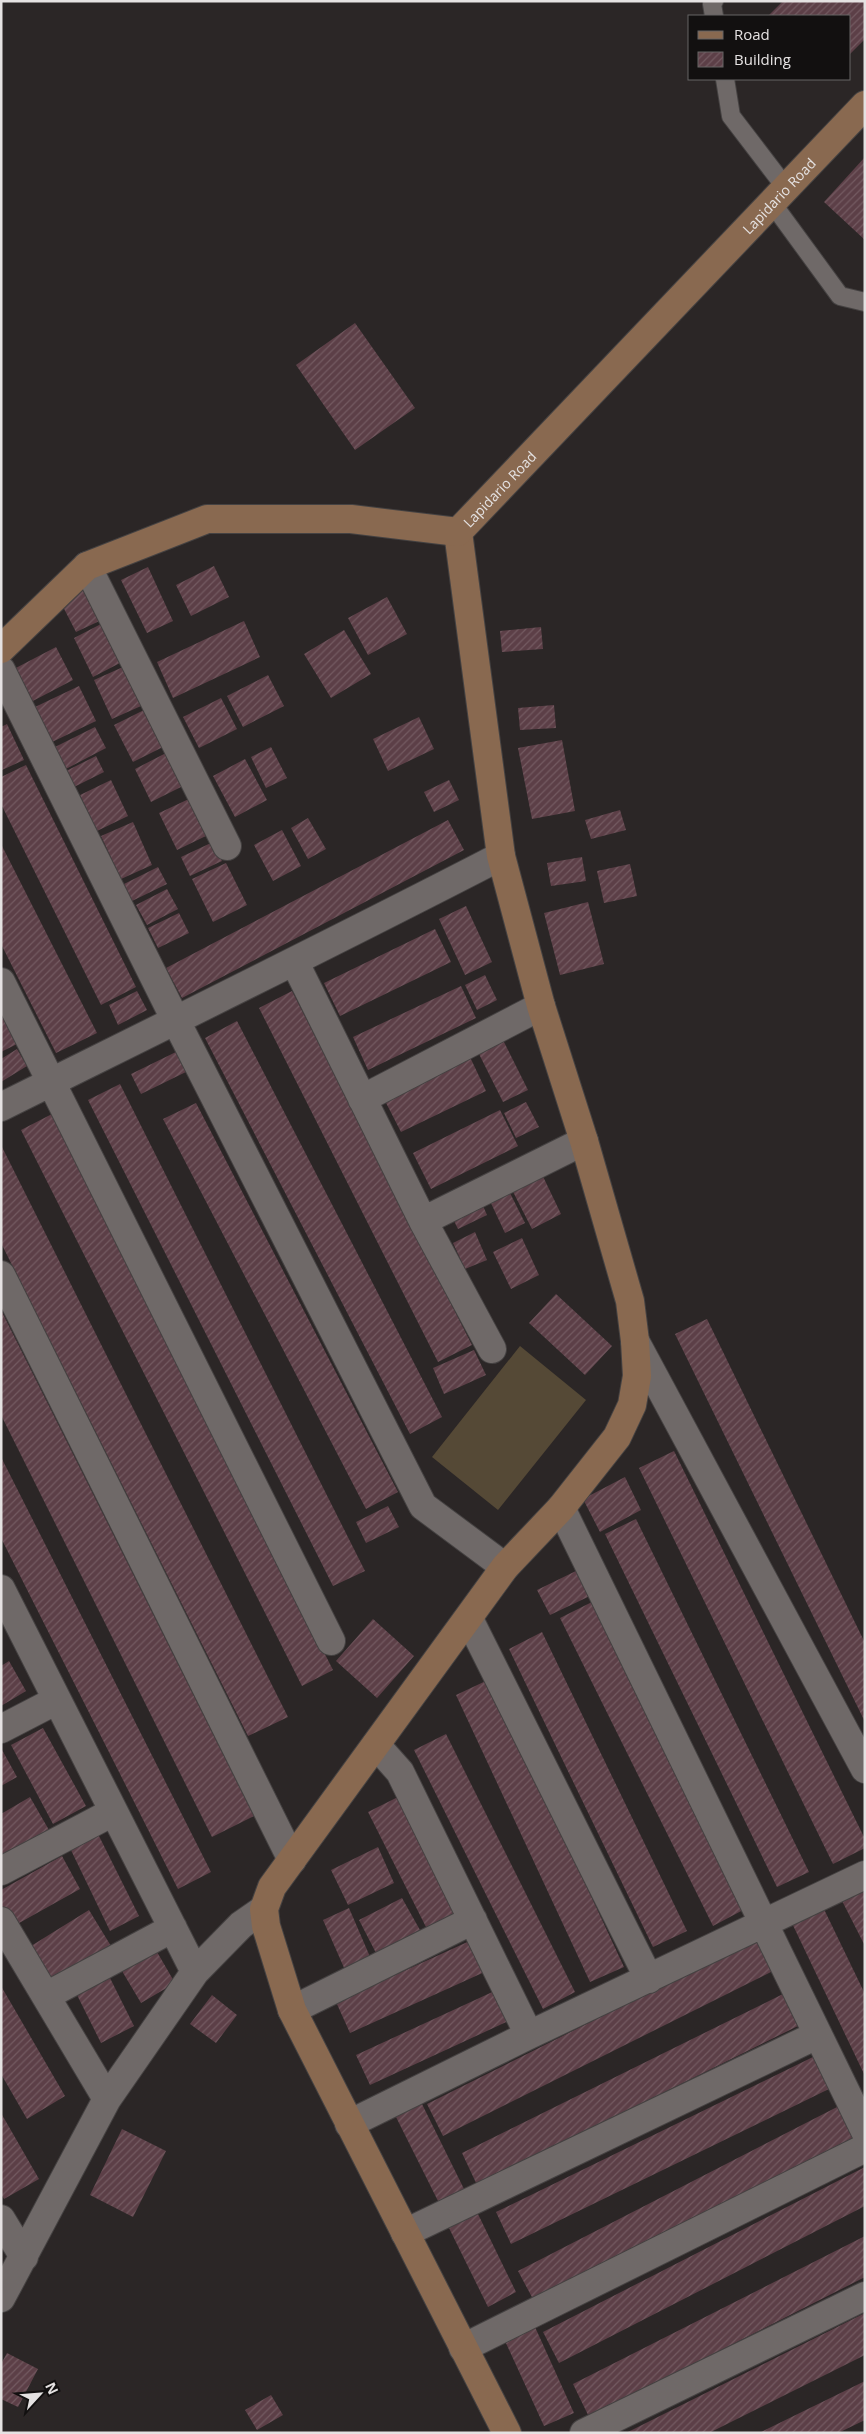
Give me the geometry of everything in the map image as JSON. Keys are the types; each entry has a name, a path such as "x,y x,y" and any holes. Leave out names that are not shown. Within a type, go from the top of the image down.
{"street":[{"name":"Lapidario Road","path":"1,649 87,566 207,519 351,519 458,532 865,105"},
{"path":"458,532 501,856 541,1006 584,1141 630,1301 636,1341 637,1376 632,1405 617,1437 561,1508 505,1566 469,1619 272,1887 264,1909 269,1938 292,2010 507,2433"},
{"path":"87,566 227,846"},
{"path":"1,670 423,1506 505,1566"},
{"path":"1,1107 295,962 501,856"},
{"path":"295,962 423,1221 492,1349"},
{"path":"1,982 331,1640"},
{"path":"362,1099 541,1006"},
{"path":"423,1221 584,1141"},
{"path":"1,1275 292,1860"},
{"path":"636,1341 865,1769"},
{"path":"561,1508 764,1921 816,2035 865,2131"},
{"path":"1,1589 195,1972"},
{"path":"469,1619 649,1979"},
{"path":"1,1730 57,1700"},
{"path":"376,1745 400,1772 529,2035"},
{"path":"1,1871 114,1812"},
{"path":"349,2124 529,2035 649,1979 764,1921 865,1876"},
{"path":"1,2298 107,2099 195,1972 241,1925 264,1909"},
{"path":"292,2010 473,1920"},
{"path":"1,1921 107,2099"},
{"path":"46,1996 172,1928"},
{"path":"404,2232 816,2035"},
{"path":"463,2348 865,2148"},
{"path":"1,2219 24,2256"},
{"path":"584,2433 865,2296"}],"lane":[{"path":"714,1 712,4 714,15"},
{"path":"725,80 731,116 840,296 865,302"}],"shaded area":[{"path":"520,1346 586,1400 498,1510 432,1457"}],"building":[{"path":"783,1 865,1 865,39 851,53 851,15 769,15"},
{"path":"865,157 865,240 824,202"},
{"path":"355,323 415,408 355,450 296,365"},
{"path":"214,566 229,597 191,616 176,585"},
{"path":"148,567 173,621 147,633 121,580"},
{"path":"90,586 106,618 76,632 60,601"},
{"path":"387,597 407,634 368,655 348,618"},
{"path":"244,621 260,657 173,698 157,662"},
{"path":"101,624 120,663 93,677 74,638"},
{"path":"541,627 543,649 502,652 500,631"},
{"path":"344,630 371,674 331,698 304,654"},
{"path":"56,647 73,680 29,703 12,670"},
{"path":"123,667 141,706 112,719 94,680"},
{"path":"268,675 284,706 243,727 227,696"},
{"path":"79,686 96,721 52,742 35,707"},
{"path":"221,698 237,729 199,748 183,717"},
{"path":"554,705 556,728 520,730 518,708"},
{"path":"144,710 163,747 133,762 114,725"},
{"path":"419,717 434,749 388,771 373,739"},
{"path":"7,724 24,760 2,770 1,727"},
{"path":"95,727 106,748 64,770 53,748"},
{"path":"562,740 575,811 532,819 518,748"},
{"path":"271,747 287,778 266,788 251,757"},
{"path":"166,753 183,786 151,802 135,769"},
{"path":"96,756 104,772 74,787 66,771"},
{"path":"245,759 267,800 235,817 213,776"},
{"path":"26,765 136,987 101,1005 1,804 1,777"},
{"path":"111,780 128,816 97,831 80,795"},
{"path":"449,780 459,800 434,812 424,792"},
{"path":"191,798 208,835 177,850 159,813"},
{"path":"620,810 626,830 591,839 585,820"},
{"path":"308,818 326,849 308,859 291,828"},
{"path":"448,820 464,850 182,998 166,968"},
{"path":"133,822 152,865 121,879 101,836"},
{"path":"282,830 301,866 273,881 254,845"},
{"path":"213,842 222,861 190,876 181,857"},
{"path":"1,844 97,1033 56,1053 1,944"},
{"path":"582,857 586,881 551,886 547,863"},
{"path":"226,863 247,905 213,922 192,879"},
{"path":"630,864 637,896 604,903 597,871"},
{"path":"158,867 167,884 132,901 124,884"},
{"path":"167,889 178,909 147,925 136,905"},
{"path":"588,902 604,964 560,975 544,913"},
{"path":"466,906 492,962 465,975 439,919"},
{"path":"179,913 189,933 158,948 148,928"},
{"path":"435,929 451,962 340,1016 324,983"},
{"path":"485,975 497,1000 477,1010 465,985"},
{"path":"461,986 476,1018 368,1070 353,1037"},
{"path":"137,991 147,1010 118,1025 109,1005"},
{"path":"292,991 472,1345 438,1362 259,1008"},
{"path":"1,1013 17,1044 1,1052"},
{"path":"237,1021 442,1417 410,1434 205,1038"},
{"path":"501,1036 528,1090 503,1102 476,1048"},
{"path":"17,1049 27,1066 1,1082 1,1059"},
{"path":"180,1050 190,1070 141,1094 131,1074"},
{"path":"470,1057 486,1091 401,1132 384,1099"},
{"path":"120,1084 365,1571 333,1586 88,1100"},
{"path":"526,1102 539,1127 516,1138 504,1113"},
{"path":"196,1103 398,1492 366,1509 163,1119"},
{"path":"500,1110 518,1146 431,1189 413,1153"},
{"path":"52,1114 333,1670 302,1686 21,1130"},
{"path":"1,1145 288,1717 248,1736 1,1243"},
{"path":"537,1164 561,1214 532,1229 507,1180"},
{"path":"508,1189 525,1223 505,1233 489,1199"},
{"path":"480,1199 487,1215 458,1229 450,1213"},
{"path":"475,1232 487,1260 465,1269 453,1243"},
{"path":"522,1238 539,1275 511,1289 493,1252"},
{"path":"556,1294 612,1346 585,1375 529,1323"},
{"path":"1,1310 254,1816 212,1837 1,1415"},
{"path":"707,1319 865,1643 865,1722 675,1334"},
{"path":"474,1350 486,1375 444,1394 433,1368"},
{"path":"674,1451 865,1839 865,1848 833,1864 639,1468"},
{"path":"1,1457 211,1872 178,1889 1,1538"},
{"path":"625,1477 641,1510 600,1532 583,1499"},
{"path":"388,1506 399,1527 366,1543 356,1522"},
{"path":"636,1519 809,1872 777,1887 605,1534"},
{"path":"578,1570 590,1596 550,1615 537,1590"},
{"path":"592,1602 745,1909 713,1926 560,1618"},
{"path":"373,1619 414,1656 377,1698 336,1661"},
{"path":"542,1632 687,1931 653,1947 509,1649"},
{"path":"9,1661 26,1691 1,1706 1,1666"},
{"path":"490,1679 624,1967 590,1982 456,1695"},
{"path":"43,1728 86,1806 53,1824 11,1745"},
{"path":"446,1734 575,1992 543,2009 414,1750"},
{"path":"1,1748 17,1777 1,1786"},
{"path":"400,1796 460,1914 428,1931 368,1812"},
{"path":"30,1797 49,1830 1,1856 1,1814"},
{"path":"96,1830 139,1916 110,1931 68,1844"},
{"path":"378,1847 394,1883 348,1905 331,1870"},
{"path":"62,1856 80,1889 12,1927 1,1909 1,1890"},
{"path":"865,1880 865,1946 838,1893"},
{"path":"402,1898 420,1930 376,1953 359,1920"},
{"path":"821,1903 865,1994 865,2076 789,1917"},
{"path":"349,1908 371,1959 345,1970 323,1920"},
{"path":"89,1910 111,1946 53,1982 31,1946"},
{"path":"762,1936 779,1968 443,2136 427,2104"},
{"path":"474,1939 489,1970 350,2033 336,2002"},
{"path":"153,1945 175,1983 141,2003 119,1966"},
{"path":"108,1974 134,2026 101,2043 75,1991"},
{"path":"1,1986 65,2096 27,2119 1,2074"},
{"path":"501,1988 515,2018 370,2085 356,2055"},
{"path":"787,1992 802,2024 477,2185 462,2153"},
{"path":"212,1995 237,2015 216,2043 190,2024"},
{"path":"815,2056 831,2088 511,2244 496,2212"},
{"path":"421,2102 467,2195 441,2207 395,2115"},
{"path":"839,2106 855,2137 534,2301 518,2271"},
{"path":"1,2113 39,2179 4,2199 1,2194"},
{"path":"122,2129 166,2151 133,2217 90,2195"},
{"path":"865,2167 865,2206 559,2363 543,2332"},
{"path":"477,2212 516,2292 488,2307 448,2226"},
{"path":"865,2236 865,2277 589,2417 573,2384"},
{"path":"865,2313 865,2355 709,2433 626,2433"},
{"path":"535,2327 574,2413 544,2426 505,2341"},
{"path":"7,2353 38,2369 18,2407 1,2399 1,2364"},
{"path":"865,2381 865,2420 838,2433 759,2433"},
{"path":"271,2395 283,2415 257,2430 245,2410"}]}
